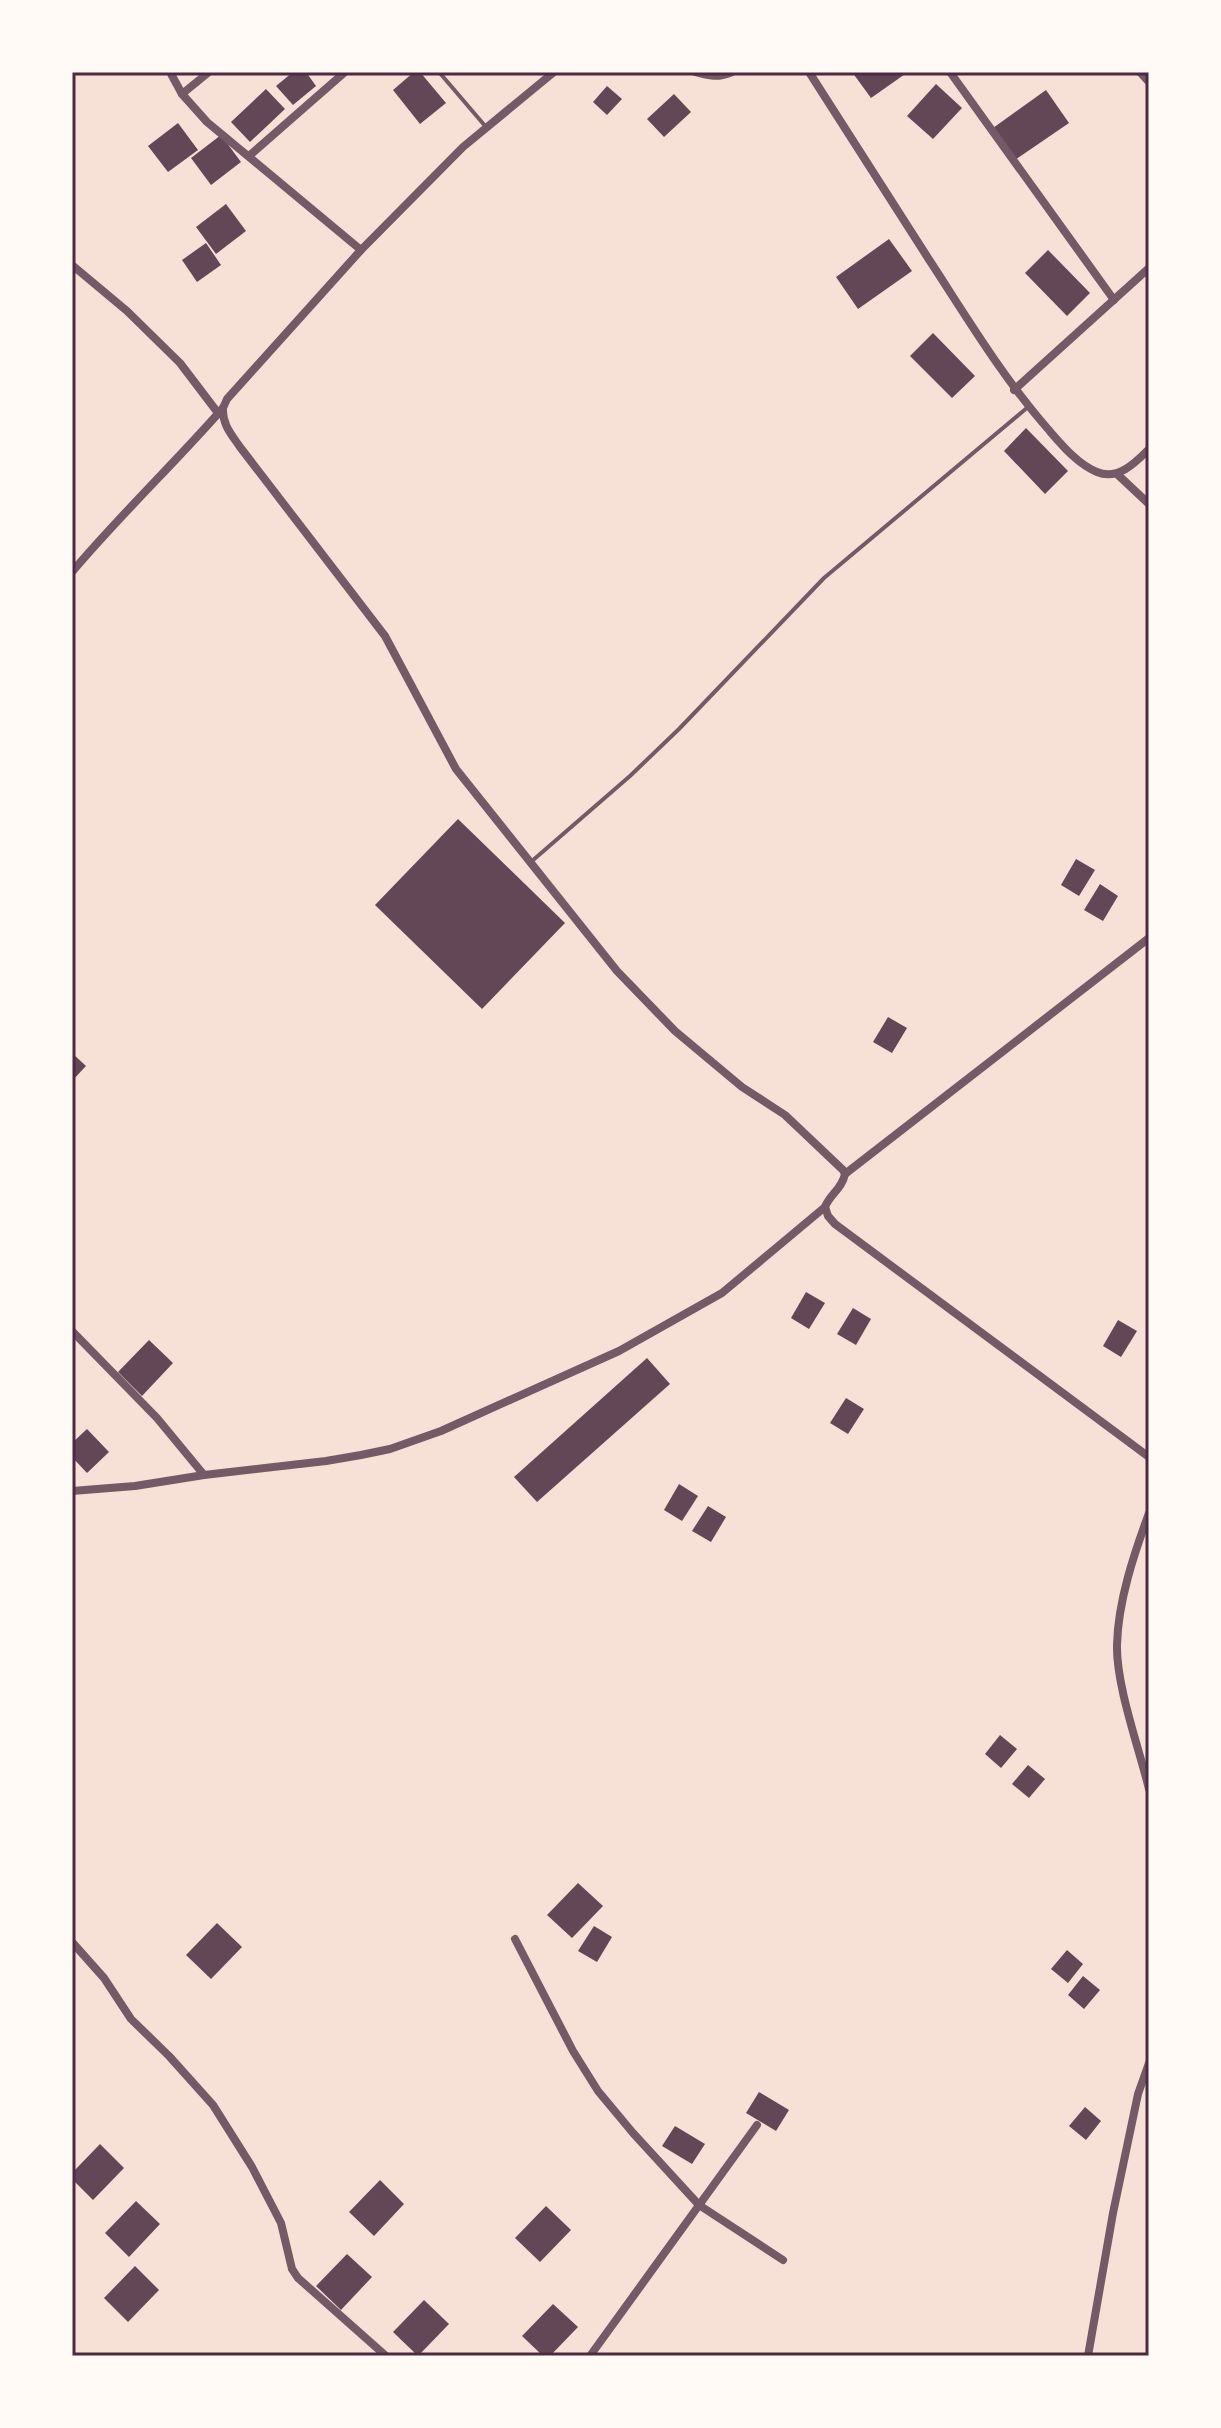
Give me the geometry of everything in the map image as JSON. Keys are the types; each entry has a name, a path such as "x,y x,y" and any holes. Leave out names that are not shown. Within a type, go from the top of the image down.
{"street":[{"path":"170,72 182,94 207,122 361,250"},
{"path":"182,94 209,72"},
{"path":"249,156 345,72"},
{"path":"72,572 221,410 227,399 361,250 463,147 554,72"},
{"path":"695,72 710,76 732,72"},
{"path":"809,72 1014,390 1028,407 1081,462 1097,473 1117,474 1149,449"},
{"path":"950,72 1114,300"},
{"path":"1140,72 1149,82"},
{"path":"72,265 127,311 180,363 221,410 225,426 240,447 385,636 456,769 617,971 675,1031 742,1087 785,1115 845,1174"},
{"path":"1014,390 1149,268"},
{"path":"1117,474 1149,504"},
{"path":"72,1491 135,1486 326,1461 390,1449 441,1431 619,1351 722,1293 825,1207 842,1186 845,1174 1149,938"},
{"path":"825,1207 835,1224 1149,1457"},
{"path":"72,1331 157,1418 204,1475"},
{"path":"1149,1513 1138,1542 1119,1618 1117,1648 1123,1687 1149,1789"},
{"path":"515,1939 573,2051 598,2091 633,2133 699,2205 783,2260"},
{"path":"72,1942 104,1978 131,2019 213,2105 252,2167 281,2223 292,2269 298,2278 386,2356"},
{"path":"1088,2356 1113,2213 1138,2094 1149,2063"},
{"path":"590,2356 757,2125"}],"lane":[{"path":"439,72 486,127"},
{"path":"531,862 679,729 824,578 1028,407"}],"building":[{"path":"293,72 306,72 316,86 293,105 276,86"},
{"path":"414,72 420,72 446,103 420,124 393,90"},
{"path":"852,72 908,72 871,98"},
{"path":"936,84 962,108 933,139 907,116"},
{"path":"607,86 622,99 607,115 593,102"},
{"path":"266,89 285,109 250,142 231,122"},
{"path":"1046,90 1069,123 1015,160 993,128"},
{"path":"674,94 691,112 664,137 647,119"},
{"path":"178,123 198,150 168,172 148,146"},
{"path":"221,135 241,162 211,185 191,158"},
{"path":"226,204 246,231 216,254 196,227"},
{"path":"889,239 912,271 858,309 836,277"},
{"path":"206,243 221,265 197,282 182,260"},
{"path":"1048,250 1090,293 1067,316 1025,273"},
{"path":"933,333 975,376 952,398 910,356"},
{"path":"1026,428 1068,471 1045,494 1004,451"},
{"path":"458,819 565,923 482,1009 375,905"},
{"path":"1076,859 1095,870 1079,896 1061,885"},
{"path":"1100,884 1118,896 1103,921 1084,910"},
{"path":"888,1017 907,1028 892,1053 873,1042"},
{"path":"72,1053 86,1066 72,1081"},
{"path":"806,1292 825,1303 809,1329 791,1318"},
{"path":"853,1308 871,1319 856,1345 837,1334"},
{"path":"1118,1320 1137,1331 1121,1357 1103,1346"},
{"path":"149,1340 173,1363 142,1396 118,1372"},
{"path":"647,1358 670,1384 537,1502 514,1477"},
{"path":"846,1398 864,1409 848,1434 830,1423"},
{"path":"87,1429 109,1452 87,1473 72,1457 72,1443"},
{"path":"679,1484 698,1496 682,1521 664,1510"},
{"path":"708,1506 726,1517 711,1542 692,1531"},
{"path":"1000,1735 1017,1749 1001,1768 985,1754"},
{"path":"1028,1765 1045,1779 1029,1798 1012,1784"},
{"path":"578,1883 603,1906 572,1938 547,1915"},
{"path":"217,1923 242,1947 211,1979 186,1955"},
{"path":"594,1926 612,1937 597,1962 578,1951"},
{"path":"1067,1950 1083,1964 1068,1983 1051,1969"},
{"path":"1083,1976 1100,1990 1084,2009 1068,1995"},
{"path":"759,2092 789,2110 776,2131 746,2113"},
{"path":"1085,2107 1101,2121 1086,2140 1069,2126"},
{"path":"675,2126 705,2144 692,2164 662,2146"},
{"path":"100,2144 124,2168 93,2200 72,2179 72,2173"},
{"path":"380,2180 404,2204 374,2236 349,2212"},
{"path":"136,2201 160,2224 129,2257 105,2233"},
{"path":"546,2206 571,2230 540,2262 515,2238"},
{"path":"347,2254 372,2277 341,2310 316,2286"},
{"path":"135,2266 159,2290 128,2322 104,2298"},
{"path":"424,2300 449,2324 418,2356 393,2332"},
{"path":"553,2304 578,2327 550,2356 543,2356 522,2336"}]}
